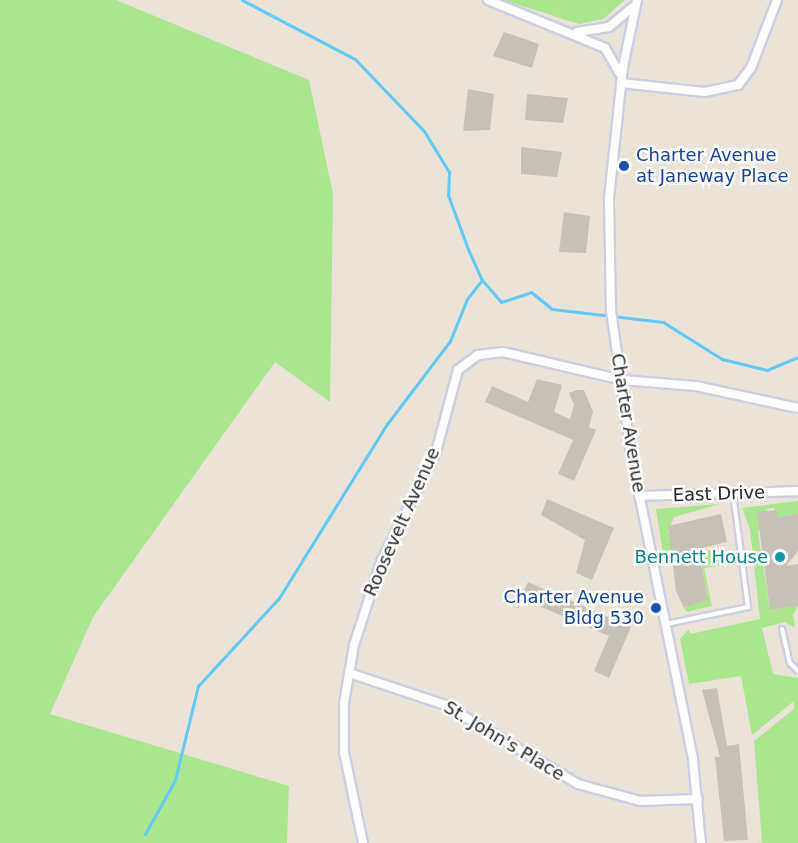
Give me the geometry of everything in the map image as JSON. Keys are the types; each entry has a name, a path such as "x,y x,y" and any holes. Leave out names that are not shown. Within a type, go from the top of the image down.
{"street":[{"path":"488,0 538,23 577,32 605,48 616,61 621,83 705,92 738,84 751,68 777,0"},
{"path":"577,32 609,27 636,2"},
{"name":"Charter Avenue","path":"636,2 621,83 609,199 612,325 639,496 666,625 698,799 701,843"},
{"name":"Roosevelt Avenue","path":"363,843 344,752 349,674 361,615 436,452 458,370 478,355 503,352 622,380 696,386 798,408"},
{"name":"East Drive","path":"639,496 798,491"},
{"name":"St. John's Place","path":"349,674 445,705 578,784 640,801 698,799"}],"lane":[{"path":"666,625 748,607 733,493"},
{"path":"782,629 790,663 798,671"}],"green space":[{"path":"0,0 116,0 309,80 333,194 330,402 275,362 93,617 50,714 289,786 287,843 0,843"},
{"path":"503,0 625,0 603,19 579,24"},
{"path":"798,501 798,514 778,517 774,508 767,509 758,532 770,610 798,606 793,614 795,628 785,622 762,628 773,674 798,678 798,843 755,843 762,842 754,741 794,709 794,701 752,735 741,676 689,684 680,639 689,629 690,634 760,619 750,529 742,508"},
{"path":"720,504 674,517 668,532 676,549 665,551 664,560 656,509"},
{"path":"709,550 722,565 704,568 712,606 687,612 684,608 708,597 700,559 689,555"}],"building":[{"path":"504,32 539,44 532,68 493,56"},
{"path":"468,89 494,94 490,130 463,131"},
{"path":"527,94 568,98 563,123 525,120"},
{"path":"521,147 562,152 557,177 521,174"},
{"path":"564,212 590,216 586,253 559,252"},
{"path":"537,379 562,385 554,412 570,419 574,405 569,393 584,390 593,412 589,427 596,430 574,481 558,474 573,440 485,402 492,386 528,402"},
{"path":"547,499 614,528 592,580 576,573 585,540 541,515"},
{"name":"Bennett House","path":"777,510 778,517 798,514 798,551 786,566 798,564 798,606 770,610 757,512"},
{"path":"721,514 727,542 698,549 708,599 684,608 676,591 668,526"},
{"path":"528,582 631,627 609,678 594,671 609,636 521,598"},
{"path":"717,688 727,746 739,744 748,840 724,841 715,757 720,757 702,690"}],"waterway":[{"path":"242,0 355,59 424,131 449,172 448,195 468,249 482,280 501,302 531,292 552,309 663,322 722,359 767,370 798,357"},
{"path":"145,834 175,780 198,686 279,598 387,424 450,341 467,299 482,280"}],"place":[{"name":"Charter Avenue at Janeway Place","path":"624,166"},
{"name":"Bennett House","path":"780,557"},
{"name":"Charter Avenue Bldg 530","path":"656,608"}]}
